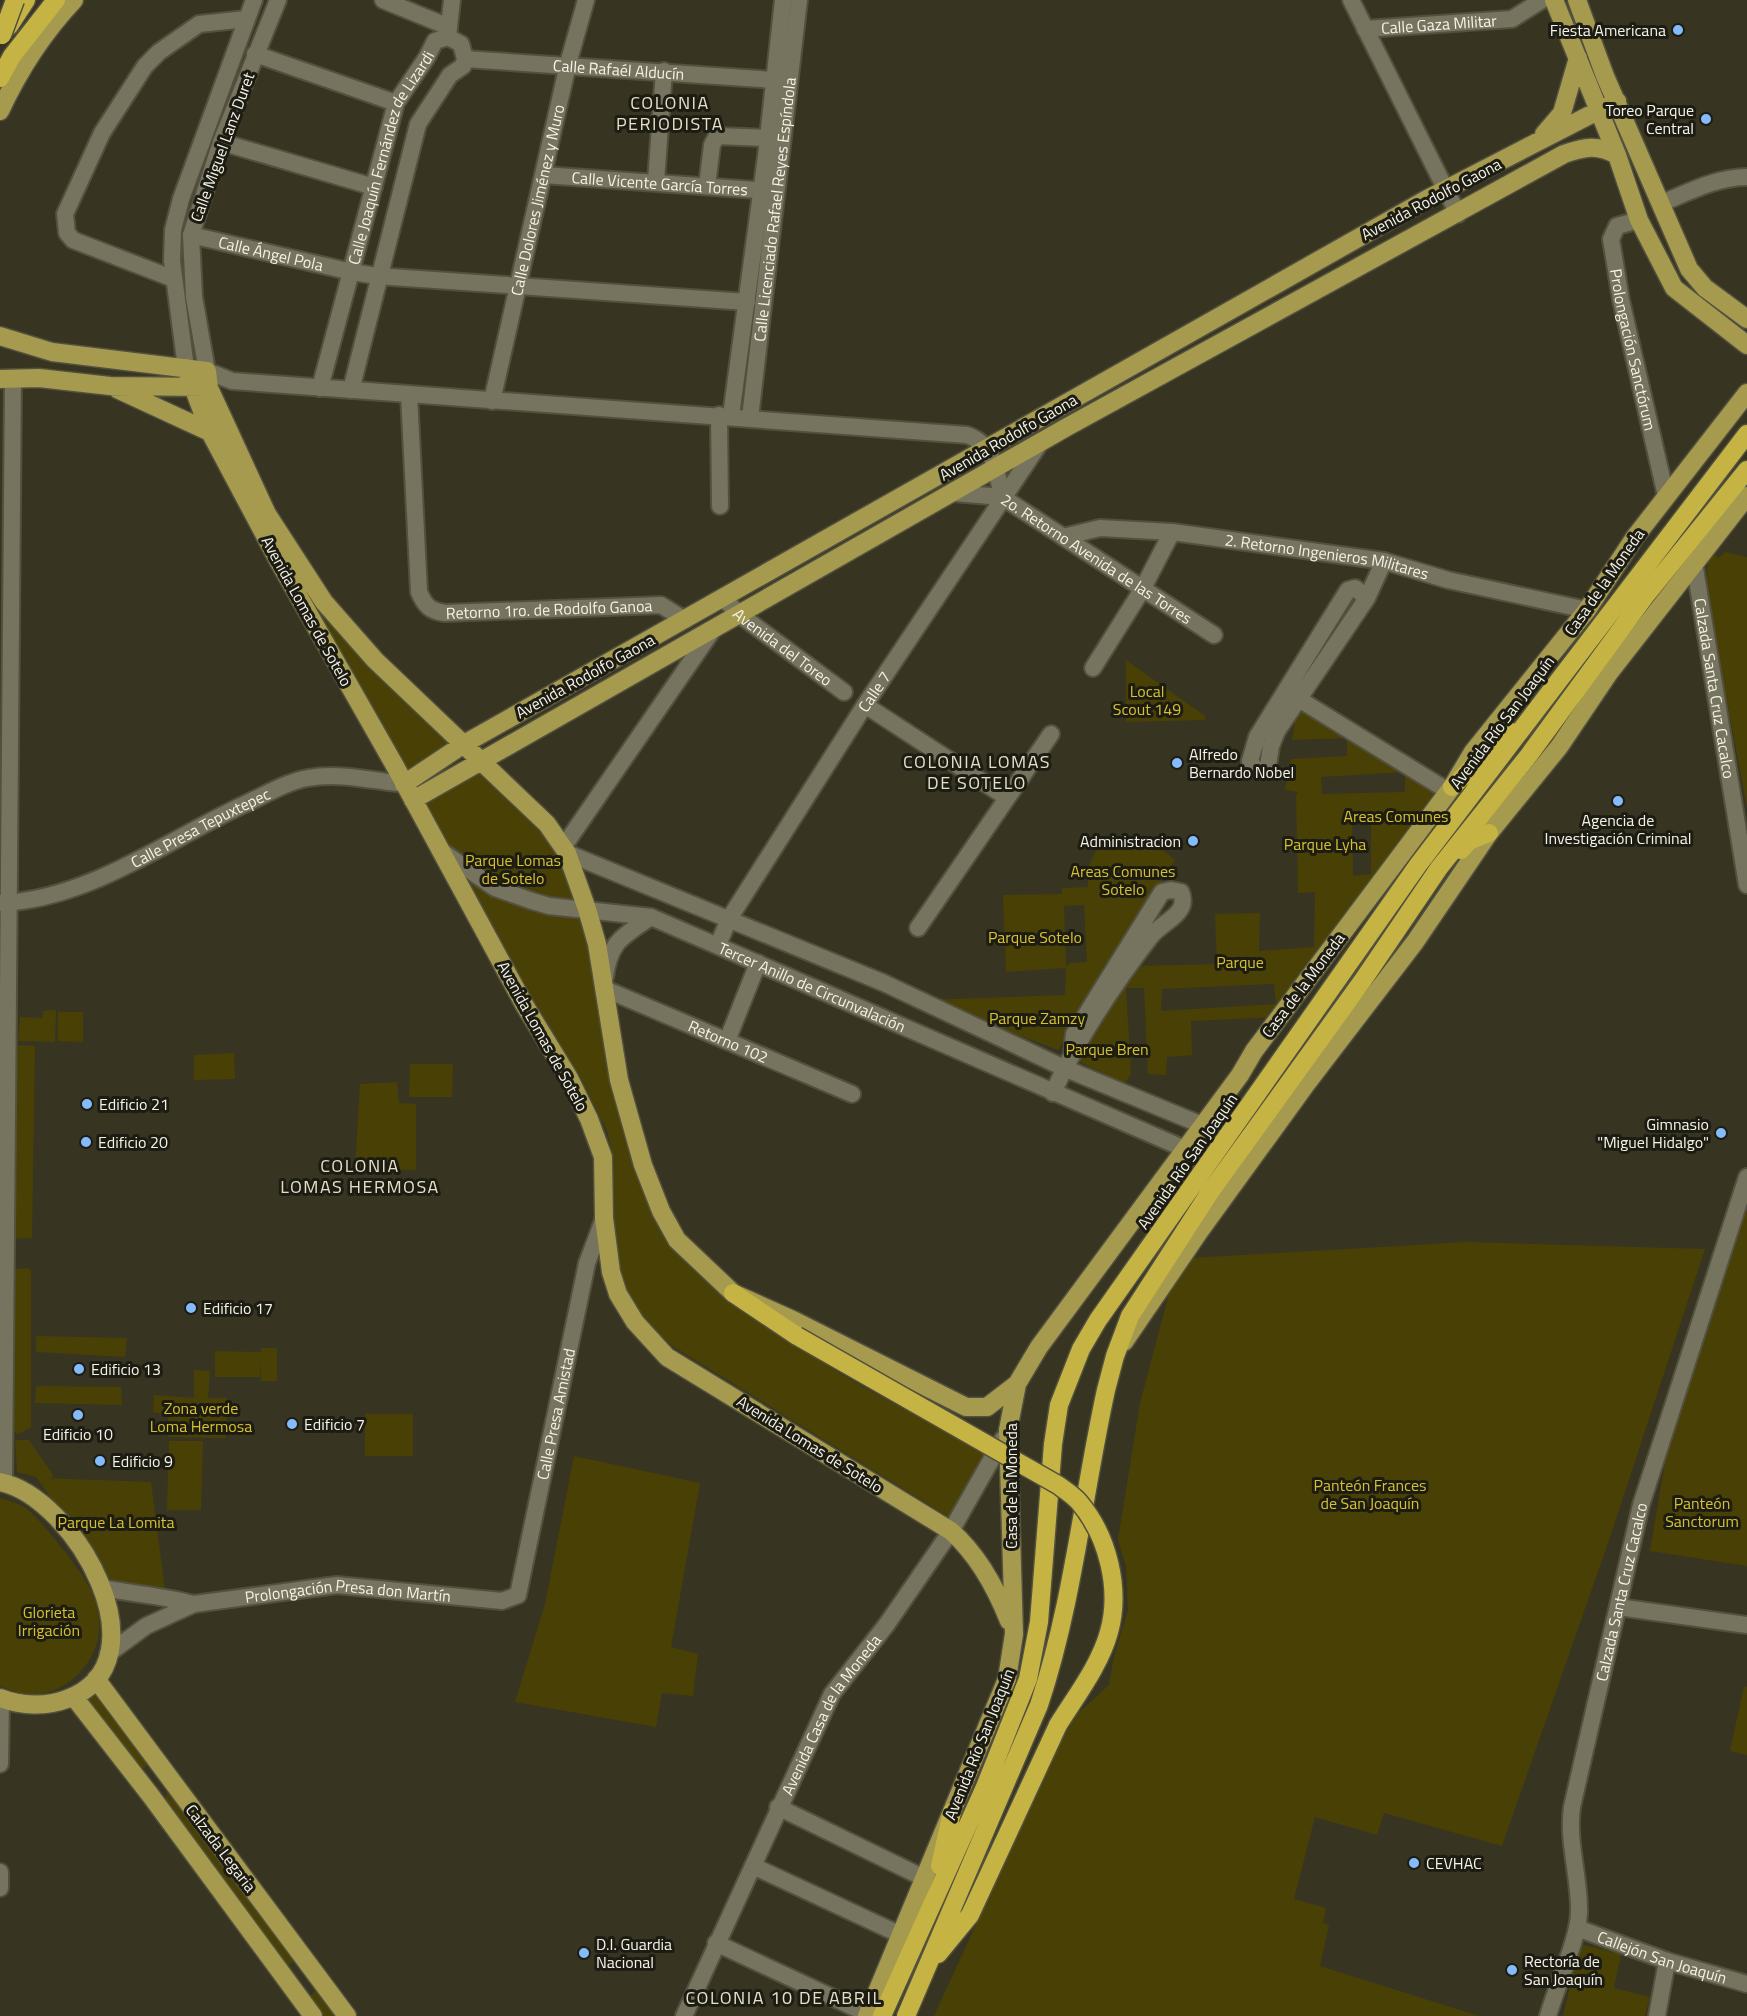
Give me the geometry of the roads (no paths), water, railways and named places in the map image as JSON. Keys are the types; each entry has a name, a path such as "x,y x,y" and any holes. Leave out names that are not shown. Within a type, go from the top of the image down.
{"highway":[{"path":"1,32 16,0"},
{"path":"1,32 26,0"},
{"path":"0,63 23,25 45,0"},
{"path":"0,78 12,56 56,0"},
{"name":"Avenida Río San Joaquín","path":"872,2016 929,1907 985,1786 1031,1670 1039,1622 1053,1444 1059,1405 1081,1349 1098,1320 1439,838 1745,437"},
{"path":"906,2016 1039,1706 1054,1661 1068,1599 1097,1430 1115,1356 1140,1297 1210,1192 1363,980 1439,868 1529,755 1646,595 1747,470"},
{"path":"1450,789 1473,769 1501,738 1528,722"},
{"path":"1439,868 1453,859 1468,841 1489,833"},
{"path":"733,1293 797,1336 1058,1485 1078,1501 1095,1526 1105,1550 1113,1582 1114,1606 1109,1633 1098,1659 1058,1725 1018,1807 970,1915 927,1967"},
{"path":"929,1907 952,1812"}],"main road":[{"path":"0,111 13,83 49,27 74,0"},
{"path":"1554,0 1617,154 1640,220 1674,288 1747,345"},
{"path":"1577,0 1617,101 1689,268 1705,288 1747,320"},
{"path":"1538,142 1562,113 1578,58"},
{"name":"Avenida Rodolfo Gaona","path":"405,783 464,744 1228,312 1446,190 1617,101"},
{"name":"Avenida Rodolfo Gaona","path":"413,800 1040,443 1564,154 1588,146 1605,148 1617,154"},
{"path":"1228,312 1240,333"},
{"path":"0,336 52,351 186,368"},
{"name":"Avenida Lomas de Sotelo","path":"186,368 203,382 267,514 324,602 375,660 547,824 566,849 587,909 604,987 619,1080 644,1165 661,1211 677,1240 733,1293 793,1320 966,1407 987,1407 1017,1384"},
{"path":"6,379 39,378 110,386 203,382"},
{"name":"Avenida Lomas de Sotelo","path":"203,382 210,432 278,560 405,783 437,848 525,1006 569,1078 589,1119 603,1157 604,1218 611,1272 618,1294 634,1322 667,1357 951,1531 977,1559 1000,1598 1014,1634"},
{"path":"110,386 210,432"},
{"name":"Casa de la Moneda","path":"1014,1634 1008,1430 1017,1384 1039,1347 1240,1075 1254,1051 1450,789 1473,752 1587,610 1666,496 1747,393"},
{"path":"1115,1356 1199,1232 1307,1083 1415,942 1489,833 1559,747 1610,673 1747,496"},
{"path":"1,1698 24,1704 39,1704 74,1696 96,1679 108,1654 110,1618 103,1588 84,1552 53,1513 28,1493 2,1482"},
{"name":"Avenida Río San Joaquín","path":"872,2016 901,1935 1007,1679 1014,1634"},
{"name":"Calzada Legaria","path":"96,1679 347,2016"},
{"name":"Calzada Legaria","path":"74,1696 314,2016"},
{"path":"151,1796 169,1778"},
{"path":"291,1987 314,1972"}],"street":[{"name":"Calle Miguel Lanz Duret","path":"186,368 174,279 173,230 181,199 254,0"},
{"name":"Calle Miguel Lanz Duret","path":"203,382 194,297 191,235 221,142 278,0"},
{"path":"382,0 448,32 452,0"},
{"name":"Calle Dolores Jiménez y Muro","path":"492,401 568,64 586,0"},
{"name":"Calle Licenciado Rafael Reyes Espíndola","path":"750,418 769,190 767,138 783,0"},
{"name":"Calle Licenciado Rafael Reyes Espíndola","path":"720,506 725,416 769,190 799,0"},
{"path":"1351,0 1458,214"},
{"name":"Calle Gaza Militar","path":"1365,29 1512,19 1542,0"},
{"path":"174,279 73,240 67,233 65,214 102,133 145,66 159,52 199,24 246,19"},
{"name":"Calle Joaquín Fernández de Lizardi","path":"320,388 396,103 435,41 448,32 461,44 465,59 463,66 450,75 418,124 377,276 351,390"},
{"path":"255,54 396,103"},
{"path":"427,57 435,71 450,75"},
{"name":"Calle Rafaél Alducín","path":"465,59 568,64 774,80"},
{"path":"656,181 664,71"},
{"path":"707,186 712,145 717,136 767,138"},
{"path":"221,142 374,187"},
{"name":"Calle Vicente García Torres","path":"543,175 769,190"},
{"path":"1662,203 1705,185 1735,177 1747,177"},
{"name":"Prolongación Sanctórum","path":"1640,220 1617,225 1611,239 1621,300 1666,496"},
{"name":"Calle Ángel Pola","path":"191,235 377,276 747,302"},
{"path":"2,1482 6,379"},
{"path":"203,382 232,381 967,435 979,439 988,448"},
{"name":"Retorno 1ro. de Rodolfo Ganoa","path":"409,394 419,592 426,606 435,612 445,613 661,605 685,620"},
{"name":"Calle 7","path":"718,945 729,919 865,705 1040,443"},
{"name":"2o. Retorno Avenida de las Torres","path":"988,448 1002,497 1214,635"},
{"path":"954,493 1002,497"},
{"name":"2. Retorno Ingenieros Militares","path":"1063,537 1100,528 1172,532 1384,561 1449,580 1587,610"},
{"path":"1093,668 1142,590 1172,532"},
{"path":"1384,561 1367,598 1354,588 1348,590 1292,695 1450,789"},
{"name":"Calzada Santa Cruz Cacalco","path":"1694,562 1747,885"},
{"name":"Avenida del Toreo","path":"724,599 740,615 844,692"},
{"path":"566,849 712,631"},
{"path":"865,705 1006,797"},
{"path":"918,928 1051,734"},
{"name":"Calle Presa Tepuxtepec","path":"3,903 54,895 110,873 221,815 288,784 309,778 334,777 405,783"},
{"name":"Tercer Anillo de Circunvalación","path":"437,848 495,888 549,906 651,917 1185,1149"},
{"name":"Tercer Anillo de Circunvalación","path":"566,849 1068,1061 1202,1125"},
{"path":"1053,1093 1068,1061 1136,955 1159,926 1182,909 1185,901 1181,892 1171,890 1162,892 1074,1034 1068,1061"},
{"path":"604,987 610,951 621,939 651,917"},
{"path":"727,1041 758,963"},
{"name":"Retorno 102","path":"604,987 852,1094"},
{"name":"Calzada Santa Cruz Cacalco","path":"1548,2016 1577,1928 1578,1896 1570,1840 1571,1815 1641,1505 1747,1177"},
{"name":"Calle Presa Amistad","path":"502,1601 512,1599 520,1588 587,1263 604,1218"},
{"name":"Avenida Casa de la Moneda","path":"684,2016 778,1807 832,1694 887,1624 951,1531 1008,1430"},
{"name":"Prolongación Presa don Martín","path":"108,1654 146,1626 194,1604 337,1585 502,1601"},
{"name":"Prolongación Presa don Martín","path":"103,1588 135,1594 161,1595 194,1604"},
{"path":"1618,1607 1747,1625"},
{"path":"0,1764 1,1698"},
{"path":"778,1807 924,1878"},
{"path":"753,1866 901,1935"},
{"path":"0,1872 0,1888"},
{"name":"Callejón San Joaquín","path":"1577,1928 1666,1961 1747,1984"},
{"path":"716,1943 872,2016"},
{"path":"1657,2016 1666,1961"}],"place":[{"name":"Fiesta Americana","path":"1678,30"},
{"name":"Toreo Parque Central","path":"1706,119"},
{"name":"Alfredo Bernardo Nobel","path":"1177,763"},
{"name":"Agencia de Investigación Criminal","path":"1618,801"},
{"name":"Administracion","path":"1193,841"},
{"name":"Edificio 21","path":"87,1104"},
{"name":"Gimnasio \"Miguel Hidalgo\"","path":"1721,1133"},
{"name":"Edificio 20","path":"86,1142"},
{"name":"Edificio 17","path":"191,1308"},
{"name":"Edificio 13","path":"79,1369"},
{"name":"Edificio 10","path":"78,1415"},
{"name":"Edificio 7","path":"292,1424"},
{"name":"Edificio 9","path":"100,1461"},
{"name":"CEVHAC","path":"1414,1863"},
{"name":"D.I. Guardia Nacional","path":"584,1953"},
{"name":"Rectoría de San Joaquín","path":"1512,1970"}],"district":[{"name":"COLONIA PERIODISTA","path":"670,113"},
{"name":"COLONIA LOMAS DE SOTELO","path":"977,772"},
{"name":"COLONIA LOMAS HERMOSA","path":"360,1176"},
{"name":"COLONIA 10 DE ABRIL","path":"784,1998"}],"park label":[{"name":"Local Scout 149","path":"1147,700"},
{"name":"Areas Comunes","path":"1396,816"},
{"name":"Parque Lyha","path":"1325,844"},
{"name":"Parque Lomas de Sotelo","path":"513,869"},
{"name":"Areas Comunes Sotelo","path":"1123,880"},
{"name":"Parque Sotelo","path":"1035,937"},
{"name":"Parque","path":"1240,962"},
{"name":"Parque Zamzy","path":"1037,1018"},
{"name":"Parque Bren","path":"1107,1049"},
{"name":"Zona verde Loma Hermosa","path":"201,1417"},
{"name":"Panteón Frances de San Joaquín","path":"1370,1494"},
{"name":"Panteón Sanctorum","path":"1702,1512"},
{"name":"Parque La Lomita","path":"116,1522"},
{"name":"Glorieta Irrigación","path":"49,1621"}]}
